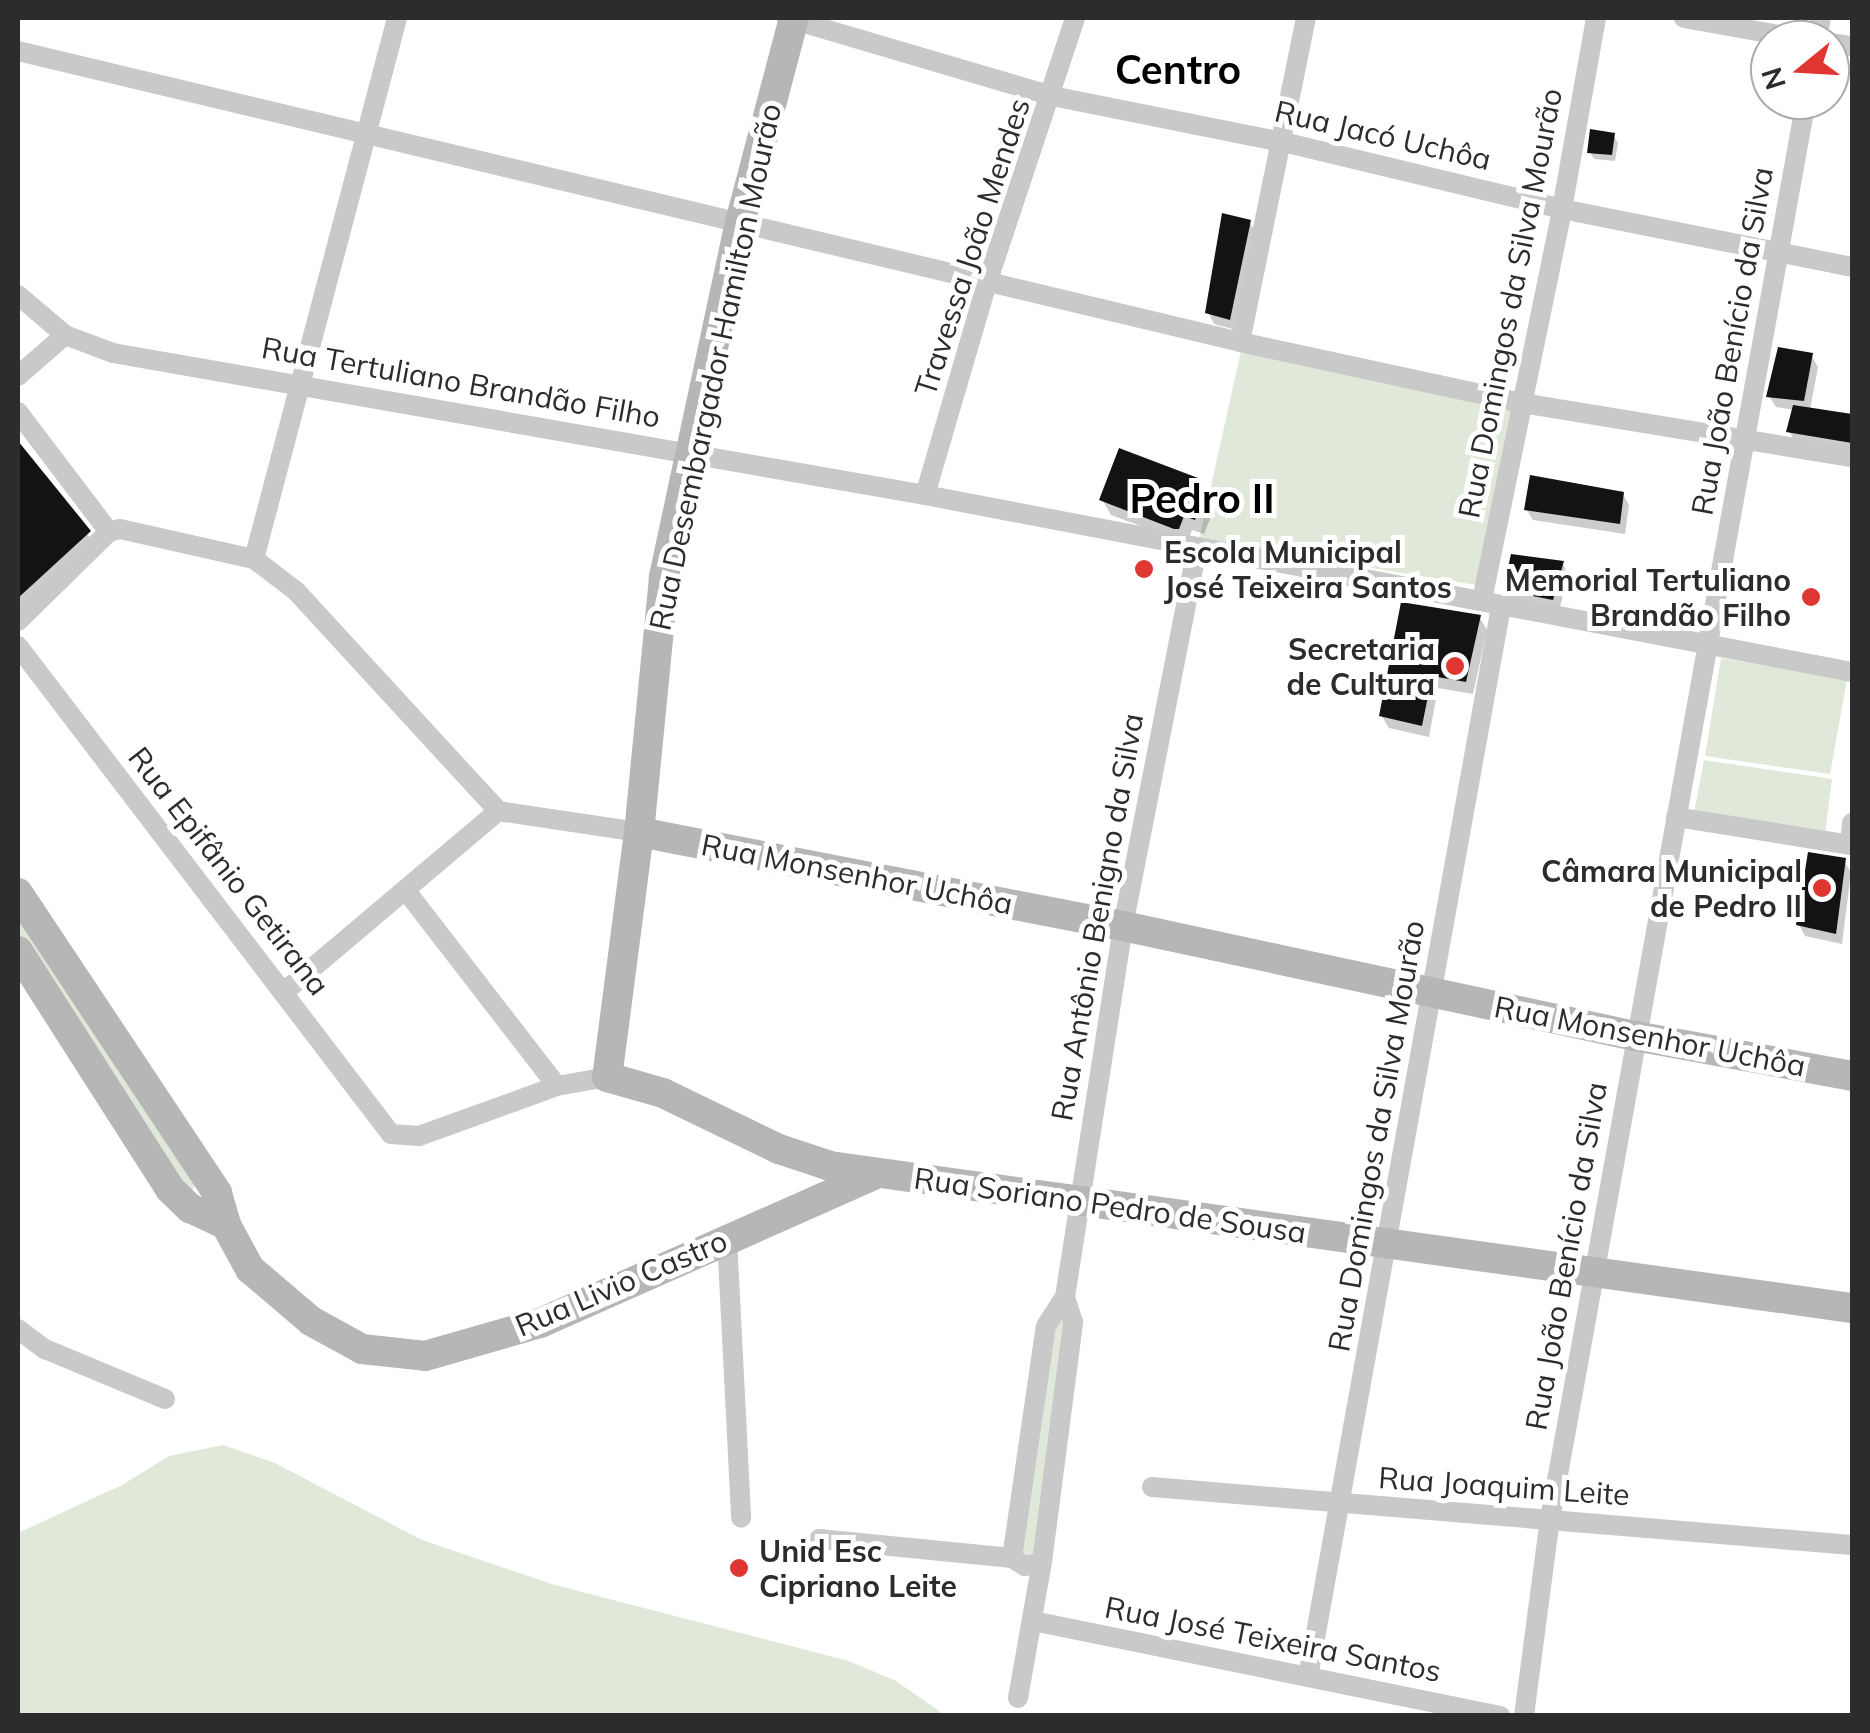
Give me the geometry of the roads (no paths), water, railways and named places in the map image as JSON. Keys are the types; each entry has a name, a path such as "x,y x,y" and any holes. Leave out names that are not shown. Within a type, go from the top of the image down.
{"street":[{"path":"254,559 370,132 397,18"},
{"name":"Rua Jacó Uchôa","path":"792,18 1052,96 1283,142 1562,208 1852,267"},
{"name":"Rua Desembargador Hamilton Mourão","path":"607,1077 640,832 664,578 740,222 792,18"},
{"name":"Travessa João Mendes","path":"926,494 987,282 1075,18"},
{"path":"1240,342 1306,18"},
{"name":"Rua Domingos da Silva Mourão","path":"1308,1676 1434,991 1521,402 1562,208 1596,18"},
{"path":"1684,18 1750,30"},
{"path":"18,51 1240,342 1521,402 1852,457"},
{"name":"Rua João Benício da Silva","path":"1524,1716 1550,1519 1802,120"},
{"name":"Rua Tertuliano Brandão Filho","path":"18,295 65,335 113,353 926,494 1852,672"},
{"path":"18,376 65,335"},
{"path":"18,412 109,532"},
{"path":"18,621 109,532 141,530 254,559 296,591 498,811 407,892 284,992"},
{"name":"Rua Antônio Benigno da Silva","path":"1012,1558 1046,1326 1064,1297 1123,926 1197,548"},
{"name":"Rua Epifânio Getirana","path":"18,646 392,1134"},
{"name":"Rua Monsenhor Uchôa","path":"498,811 640,832 1123,926 1635,1036 1852,1076"},
{"path":"1676,818 1850,845 1852,823"},
{"path":"407,892 557,1086"},
{"name":"Rua Livio Castro","path":"18,893 217,1193 226,1225 250,1269 311,1321 362,1348 425,1356 540,1323 879,1173"},
{"path":"18,951 170,1190 190,1208 226,1225"},
{"name":"Rua Soriano Pedro de Sousa","path":"392,1134 419,1136 557,1086 607,1077 663,1093 779,1148 830,1166 1852,1308"},
{"path":"728,1238 741,1518"},
{"name":"Rua Antônio Benigno da Silva","path":"1018,1698 1042,1562 1074,1322 1064,1297"},
{"path":"18,1329 45,1349 164,1399"},
{"name":"Rua Joaquim Leite","path":"1152,1487 1852,1545"},
{"path":"819,1539 1012,1558 1025,1566 1042,1562"},
{"name":"Rua José Teixeira Santos","path":"1033,1621 1500,1716"}],"place":[{"name":"Escola Municipal José Teixeira Santos","path":"1144,569"},
{"name":"Memorial Tertuliano Brandão Filho","path":"1811,597"},
{"name":"Secretaria de Cultura","path":"1455,666"},
{"name":"Câmara Municipal de Pedro II","path":"1822,888"},
{"name":"Unid Esc Cipriano Leite","path":"739,1568"}],"district":[{"name":"Centro","path":"1178,69"},
{"name":"Pedro II","path":"1202,498"}]}
